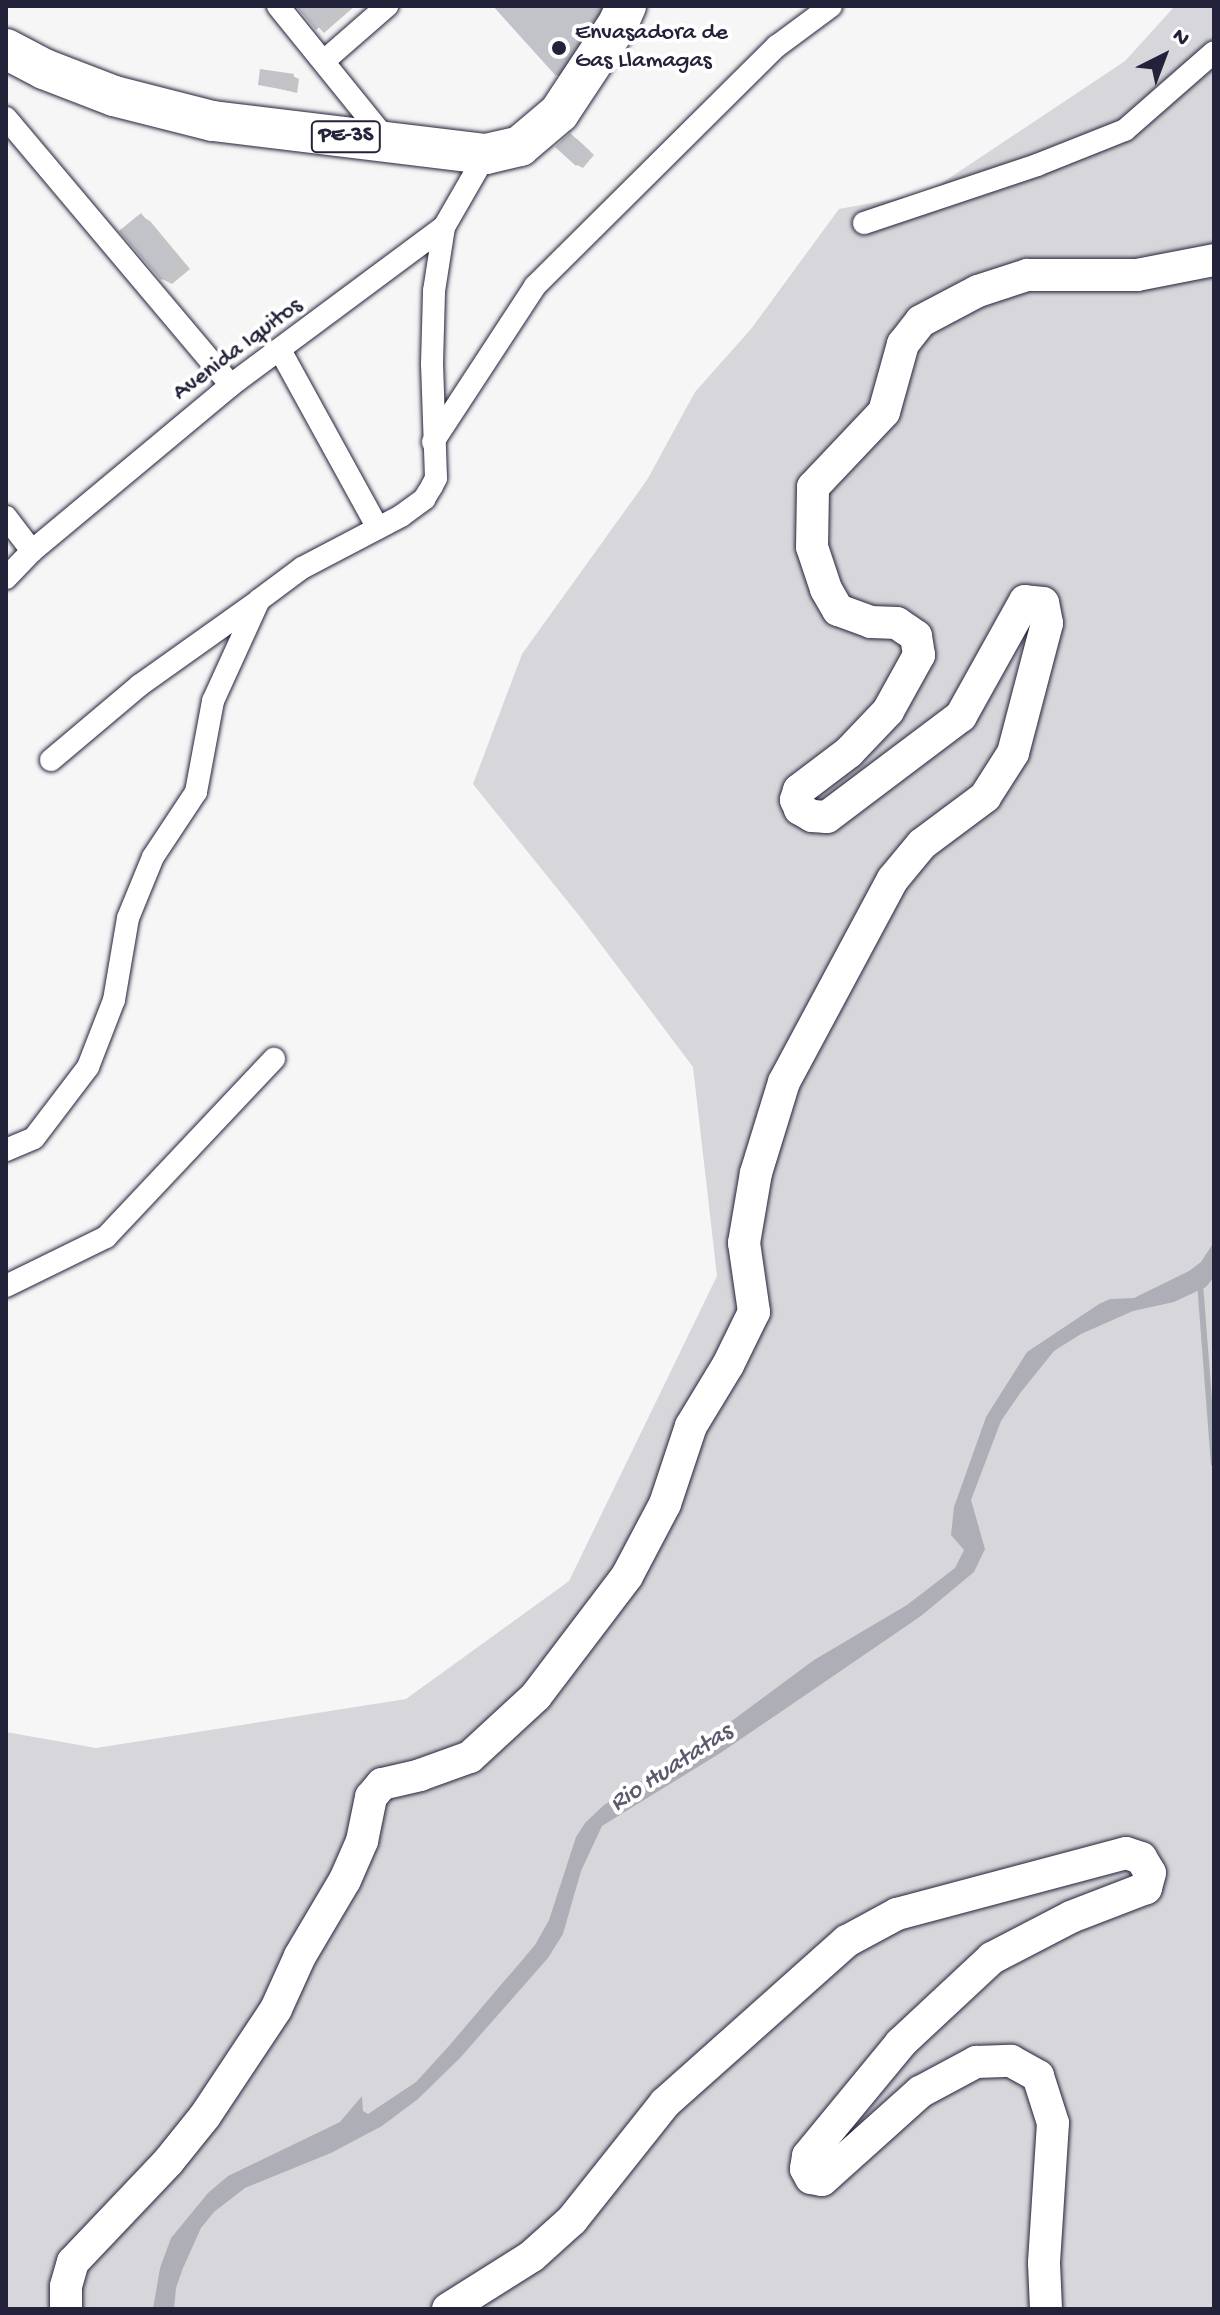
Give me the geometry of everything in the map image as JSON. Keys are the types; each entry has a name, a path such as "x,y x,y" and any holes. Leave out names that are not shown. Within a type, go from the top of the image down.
{"highway":[{"name":"PE-3S","path":"6,49 44,69 114,96 213,121 486,154 520,146 559,113 618,24 626,6"}],"main road":[{"path":"66,2309 66,2286 73,2262 168,2162 205,2116 276,2009 300,1956 345,1880 362,1841 371,1797 382,1784 420,1775 470,1757 536,1696 627,1576 665,1504 691,1426 728,1365 754,1312 744,1243 756,1173 784,1082 893,879 922,844 985,797 1013,753 1047,623 1043,603 1025,601 961,716 827,817 812,816 800,809 796,800 799,790 849,752 888,711 919,655 916,636 897,623 871,622 838,610 826,589 812,547 813,487 884,412 903,344 921,321 978,291 1027,275 1137,275 1214,260"},
{"path":"448,2309 532,2256 572,2220 665,2103 847,1941 897,1914 1126,1853 1141,1858 1150,1873 1146,1888 1071,1917 992,1958 901,2043 808,2156 806,2169 811,2178 822,2180 920,2092 976,2062 1011,2061 1038,2076 1053,2123 1044,2263 1046,2309"}],"street":[{"path":"278,6 388,143"},
{"path":"324,61 387,6"},
{"path":"433,443 535,286 777,46 831,6"},
{"path":"864,223 1037,165 1125,130 1214,52"},
{"path":"6,118 231,385"},
{"name":"Avenida Iquitos","path":"6,578 32,551 231,385 444,227 486,154"},
{"path":"51,760 140,685 302,568 378,528 424,499 436,478 433,443 434,291 444,227"},
{"path":"280,350 378,528"},
{"path":"6,517 32,551"},
{"path":"6,1150 34,1138 88,1067 114,1000 128,918 153,857 196,792 213,701 259,600"},
{"path":"6,1286 106,1237 274,1059"}],"shaded area":[{"path":"1175,6 1214,6 1214,2309 6,2309 6,1732 96,1748 406,1699 569,1581 717,1276 693,1067 581,918 473,784 522,654 647,480 695,392 751,329 839,209 927,193 1125,61"}],"water":[{"path":"1214,1242 1214,1277 1206,1287 1174,1302 1133,1311 1081,1334 1054,1351 1021,1392 1001,1421 971,1500 985,1549 974,1572 921,1616 722,1752 602,1826 581,1871 563,1934 548,1958 460,2058 418,2099 382,2126 331,2153 245,2188 214,2212 201,2228 183,2268 176,2288 174,2309 153,2309 160,2268 171,2238 208,2193 228,2176 340,2122 362,2096 363,2111 368,2114 416,2082 448,2047 535,1945 549,1920 576,1837 585,1823 604,1805 706,1740 814,1660 907,1605 955,1568 964,1550 951,1535 954,1507 986,1417 1027,1352 1099,1304 1110,1299 1134,1298 1189,1271 1201,1262"}],"building":[{"path":"296,6 343,6 316,30"},
{"name":"Envasadora de Gas Llamagas","path":"493,6 601,6 556,76"},
{"path":"260,69 294,74 291,91 258,85"},
{"path":"570,133 590,151 576,166 555,147"},
{"path":"141,213 182,263 161,280 119,231"}],"waterway":[{"name":"Rio Huatatas","path":"1200,1283 1214,1463"}],"place":[{"name":"Envasadora de Gas Llamagas","path":"559,48"}]}
